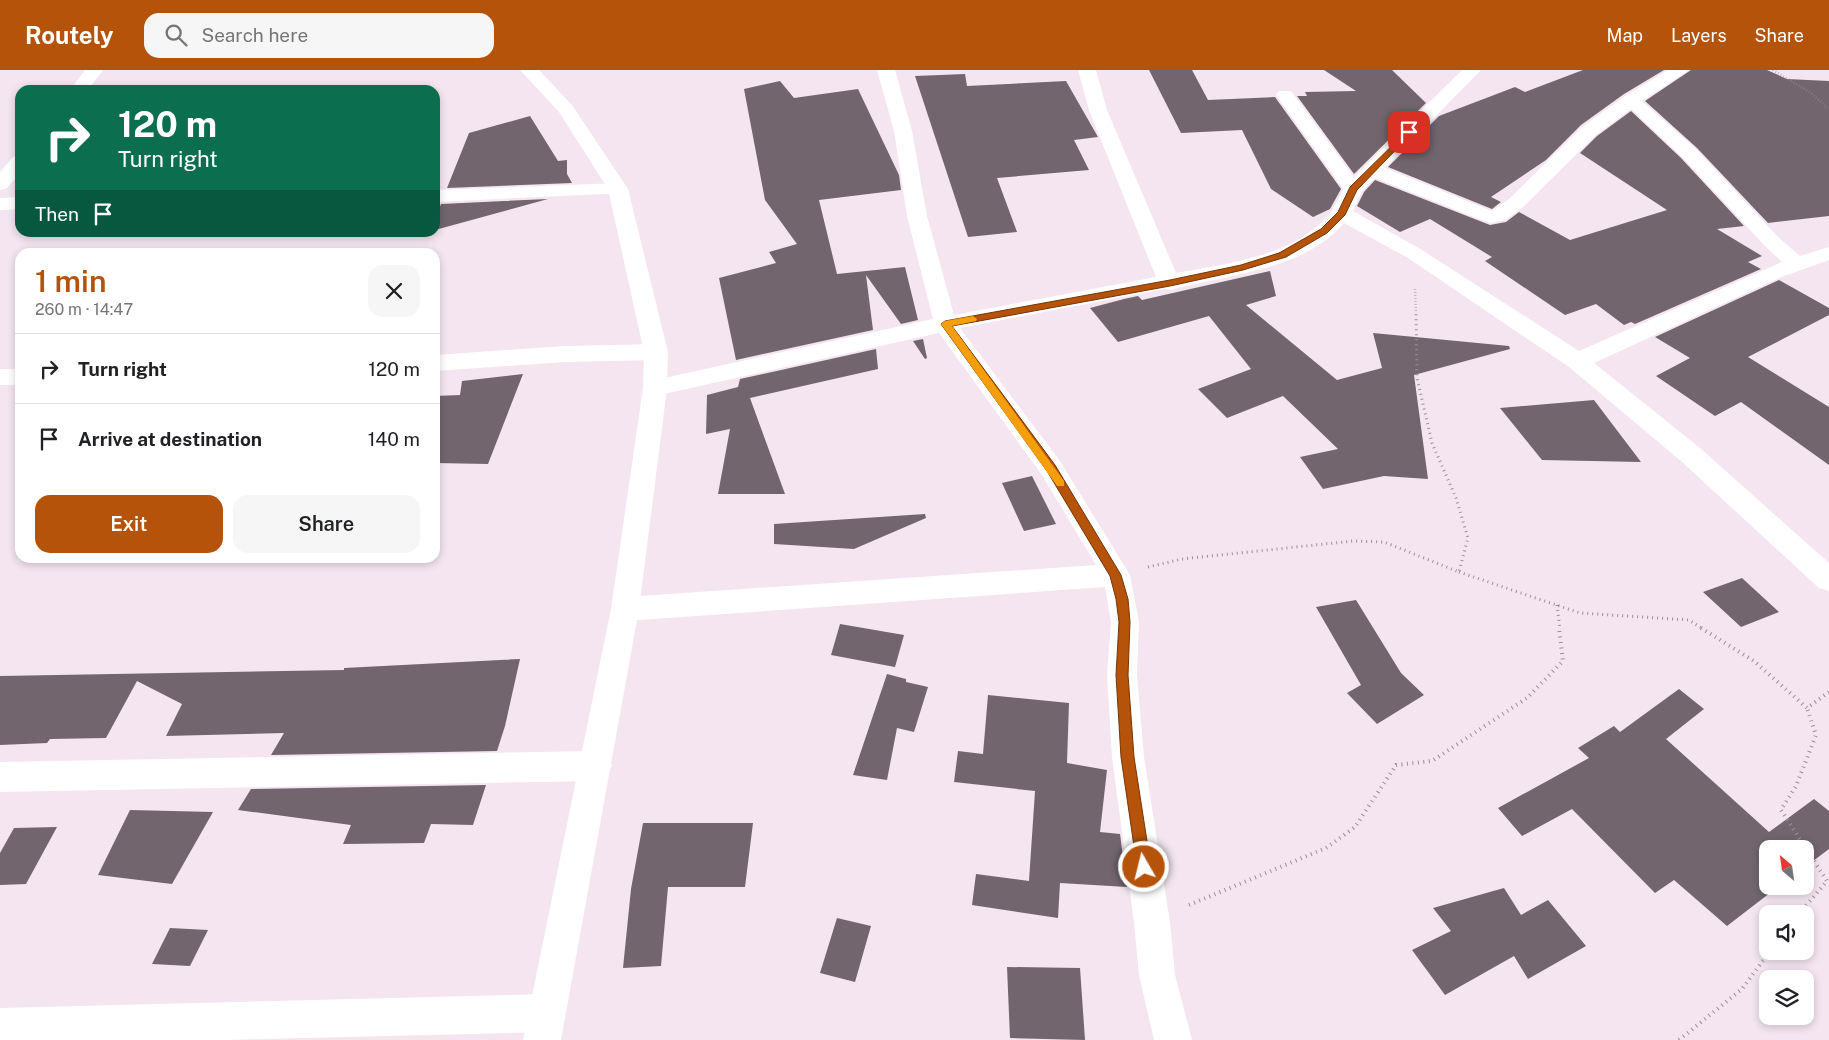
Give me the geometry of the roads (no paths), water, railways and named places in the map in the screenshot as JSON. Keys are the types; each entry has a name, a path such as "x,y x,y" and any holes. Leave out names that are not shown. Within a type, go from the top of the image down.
{"street":[{"path":"83,85 94,70"},
{"path":"0,1027 544,1027 625,609 655,388 656,352 618,189 566,109 530,70"},
{"path":"886,70 903,131 917,216 945,324 1051,468 1116,575 1122,599 1124,622 1122,675 1128,757 1152,922 1157,975 1173,1040"},
{"path":"1087,70 1092,97 1114,148 1139,215 1170,283"},
{"path":"655,388 945,324 1243,268 1282,255 1324,231 1342,213 1353,189 1472,70"},
{"path":"1372,170 1478,212 1492,217 1498,216 1516,203 1590,131 1631,100 1680,70"},
{"path":"1285,95 1353,189"},
{"path":"1631,100 1689,153 1772,242 1796,263"},
{"path":"0,184 15,168"},
{"path":"440,196 618,189"},
{"path":"0,204 15,203"},
{"path":"1342,213 1415,254 1577,361 1691,455 1829,580"},
{"path":"1577,361 1796,263 1829,253"},
{"path":"440,363 565,354 656,352"},
{"path":"625,609 1116,575"},
{"path":"0,778 596,766"}]}
